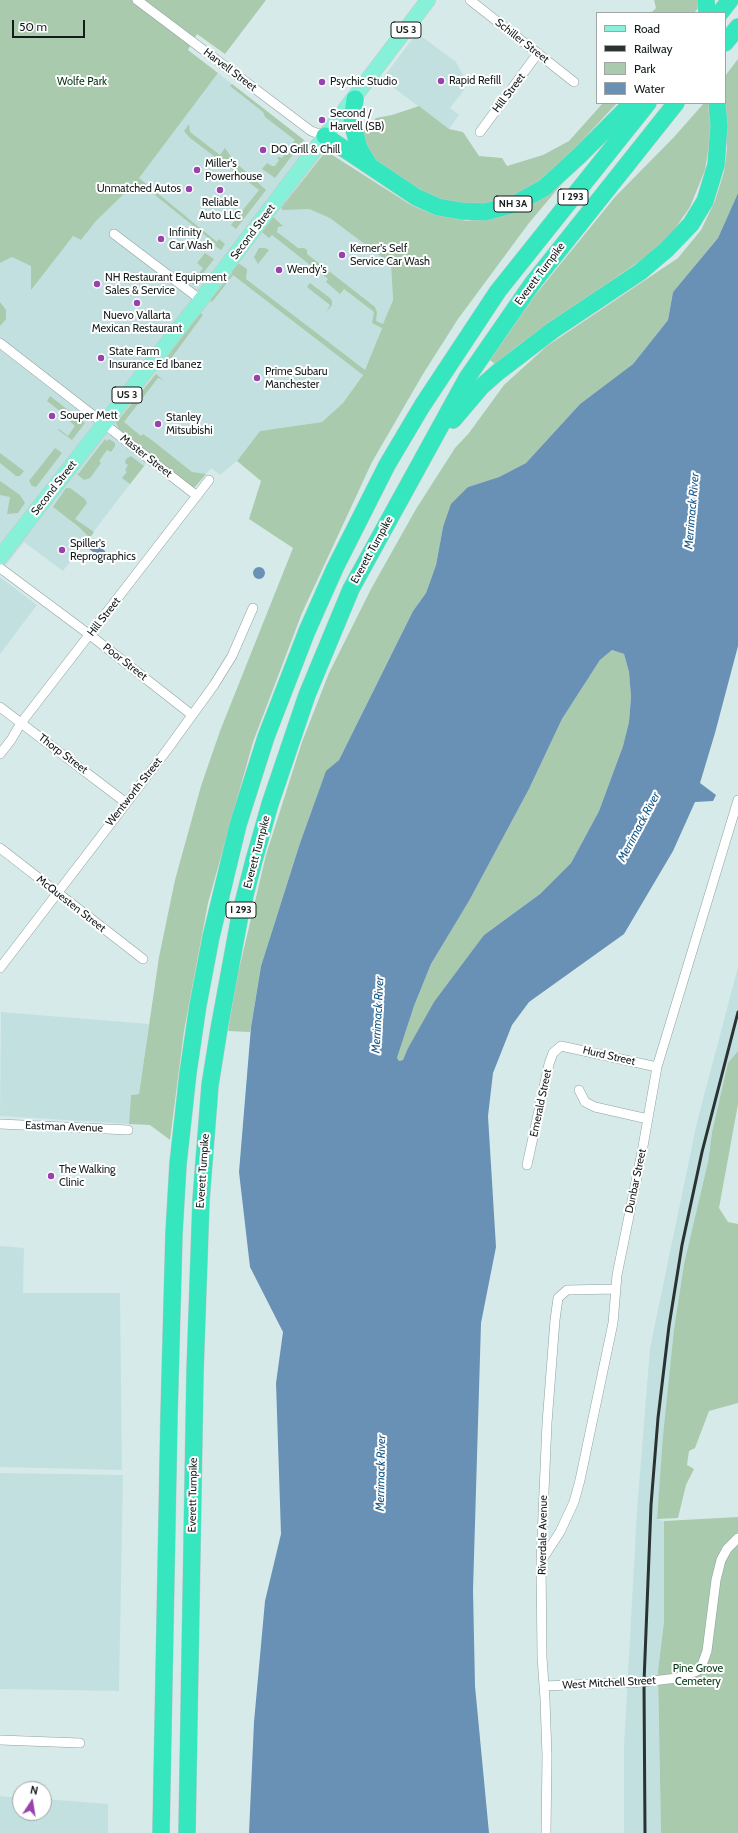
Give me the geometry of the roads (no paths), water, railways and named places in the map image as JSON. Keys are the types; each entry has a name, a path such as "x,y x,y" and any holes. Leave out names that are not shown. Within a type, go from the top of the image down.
{"highway":[{"path":"706,0 707,12"},
{"path":"721,12 730,0"},
{"path":"726,42 738,27"},
{"name":"NH 3A","path":"355,98 352,122 359,148 369,165 416,197 438,207 461,211 485,212 515,204 544,188 580,155 631,104"},
{"name":"Everett Turnpike","path":"161,1833 169,1416 174,1233 178,1164 188,1073 198,1005 211,937 238,825 266,737 304,638 335,568 387,466 422,406 498,291 647,104"},
{"name":"Everett Turnpike","path":"187,1833 195,1372 201,1200 210,1085 229,972 254,860 270,804 307,695 351,589 466,378 494,336 563,244 675,104"},
{"path":"351,589 447,427 481,387 498,372 553,330 640,272 666,250 691,224 705,201 716,165 719,126 717,104"},
{"path":"325,136 369,165"}],"main road":[{"name":"Second Street","path":"0,557 201,300 428,0"}],"street":[{"name":"Harvell Street","path":"137,0 274,104 311,130 325,136"},
{"name":"Schiller Street","path":"470,0 574,82"},
{"name":"Hill Street","path":"480,132 538,53"},
{"path":"114,234 201,300"},
{"name":"Master Street","path":"0,343 197,496"},
{"name":"Hill Street","path":"0,754 21,723 209,480"},
{"name":"Poor Street","path":"0,568 90,635 192,715"},
{"name":"Wentworth Street","path":"0,968 192,715 227,666 253,608"},
{"name":"Thorp Street","path":"0,707 125,802"},
{"name":"Dunbar Street","path":"541,1561 560,1532 574,1502 580,1480 612,1323 615,1289 657,1067 738,800"},
{"name":"McQuesten Street","path":"0,848 143,959"},
{"name":"Hurd Street","path":"561,1046 657,1067"},
{"name":"Emerald Street","path":"527,1164 549,1064 553,1053 561,1046"},
{"path":"579,1090 585,1102 595,1107 648,1119"},
{"name":"Eastman Avenue","path":"0,1124 128,1130"},
{"name":"Riverdale Avenue","path":"546,1833 546,1756 542,1657 541,1561 554,1320 558,1298 567,1290 615,1289"},
{"name":"West Mitchell Street","path":"544,1686 644,1682 677,1678 697,1671 702,1665 707,1651 716,1580 721,1560 727,1549 738,1538"},
{"path":"0,1740 80,1743"}],"water":[{"name":"Merrimack River","path":"738,193 738,646 700,783 716,795 713,801 695,802 673,851 624,934 529,1002 512,1025 493,1073 488,1116 496,1247 481,1323 473,1590 475,1686 489,1833 249,1833 254,1722 265,1601 281,1534 276,1383 283,1332 250,1267 239,1172 251,1027 261,966 300,843 326,771 339,760 413,611 426,593 436,565 443,527 451,504 468,487 499,477 526,463 580,404 633,364 668,320 673,292 718,238","holes":["612,650 624,654 629,672 631,697 629,722 623,746 599,811 571,863 540,894 484,935 434,1002 403,1060 399,1061 397,1058 414,1006 431,964 469,901 529,789 562,719 600,660"]},
{"path":"92,543 95,543 105,551 106,554 104,557 100,557 89,549"},
{"path":"259,567 263,569 265,573 263,577 259,579 255,577 253,573 255,569"}],"railway":[{"path":"645,1833 644,1682 651,1505 658,1418 669,1326 682,1245 702,1152 738,1012"}],"place":[{"name":"Rapid Refill","path":"441,81"},
{"name":"Psychic Studio","path":"322,82"},
{"name":"Second / Harvell (SB)","path":"322,120"},
{"name":"DQ Grill & Chill","path":"263,150"},
{"name":"Miller's Powerhouse","path":"197,170"},
{"name":"Unmatched Autos","path":"189,189"},
{"name":"Reliable Auto LLC","path":"220,190"},
{"name":"Infinity Car Wash","path":"161,239"},
{"name":"Kerner's Self Service Car Wash","path":"342,255"},
{"name":"Wendy's","path":"279,270"},
{"name":"NH Restaurant Equipment Sales & Service","path":"97,284"},
{"name":"Nuevo Vallarta Mexican Restaurant","path":"137,303"},
{"name":"State Farm Insurance Ed Ibanez","path":"101,358"},
{"name":"Prime Subaru Manchester","path":"257,378"},
{"name":"Souper Mett","path":"52,416"},
{"name":"Stanley Mitsubishi","path":"158,424"},
{"name":"Spiller's Reprographics","path":"62,550"},
{"name":"The Walking Clinic","path":"51,1176"}],"park label":[{"name":"Wolfe Park","path":"82,82"},
{"name":"Pine Grove Cemetery","path":"698,1675"}]}
